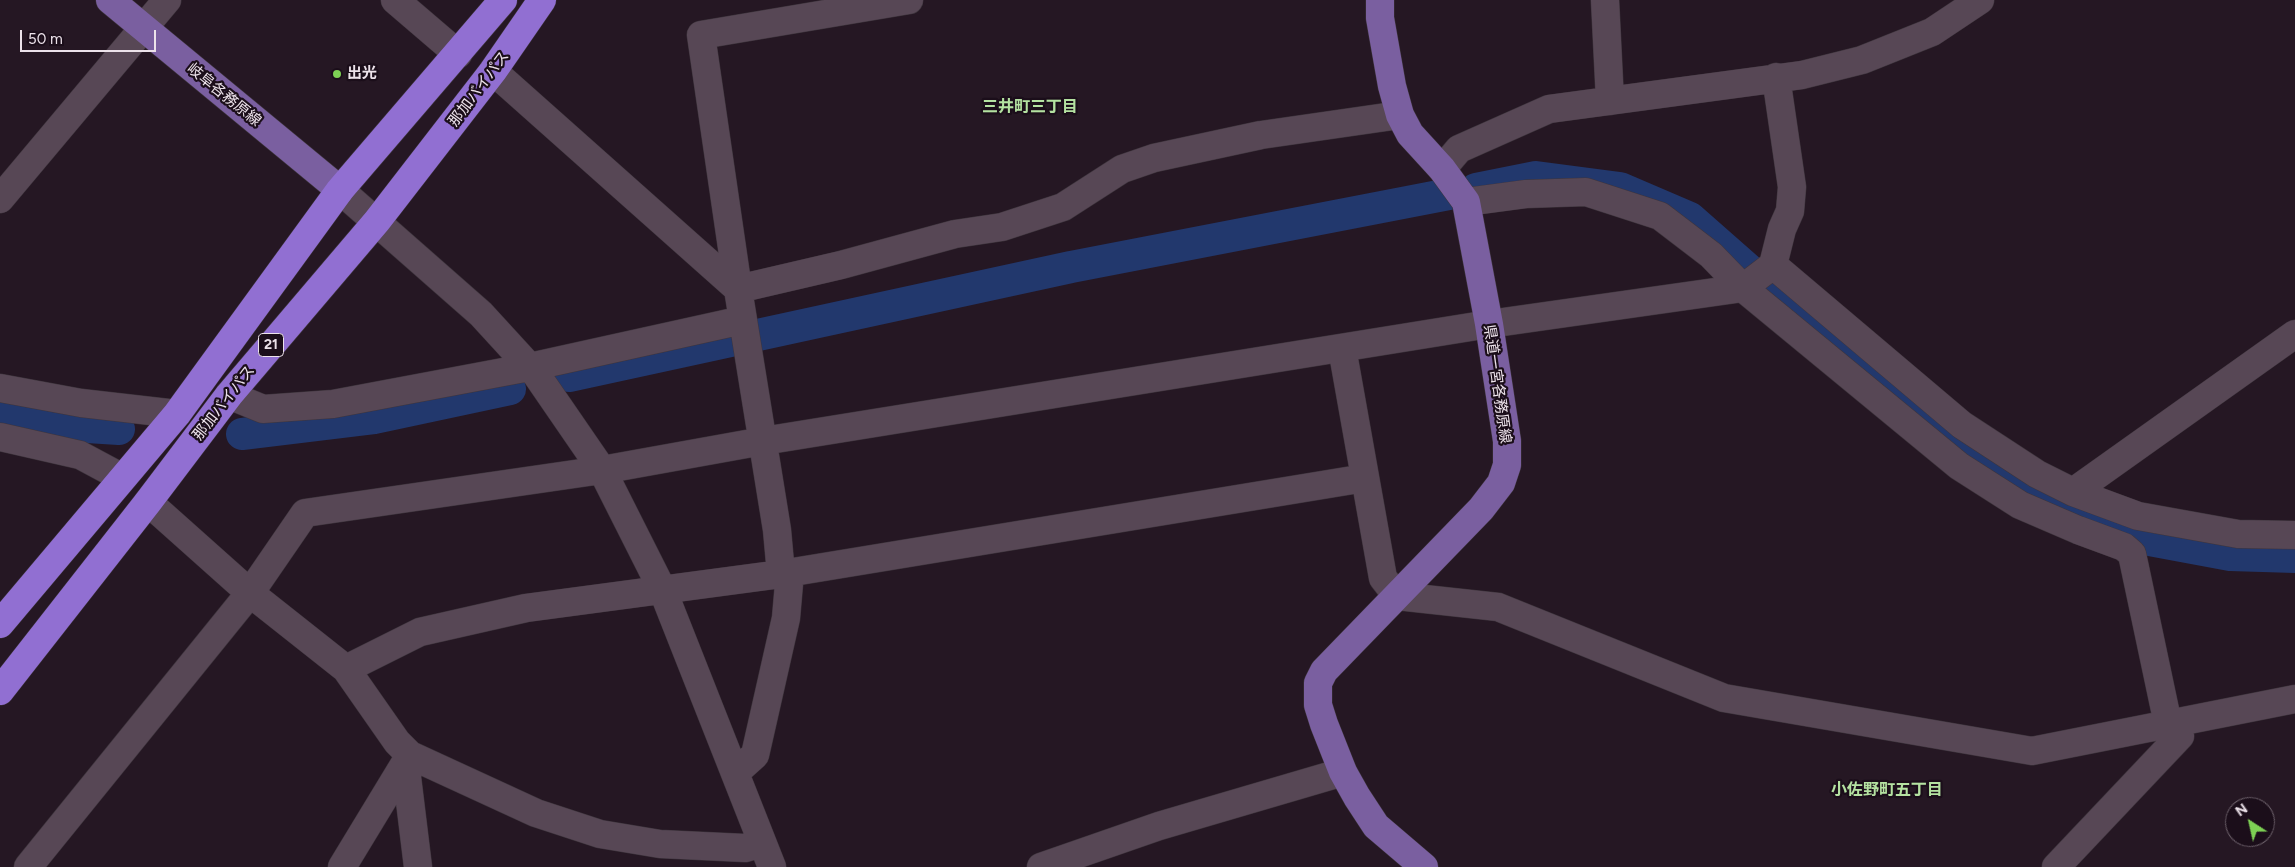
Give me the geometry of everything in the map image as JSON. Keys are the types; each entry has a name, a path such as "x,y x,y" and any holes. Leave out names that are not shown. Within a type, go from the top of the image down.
{"highway":[{"path":"480,28 490,0"},
{"name":"那加バイパス","path":"0,624 121,477 177,414 340,190 503,0"},
{"name":"那加バイパス","path":"0,690 148,502 229,395 377,221 493,72 542,0"}],"main road":[{"name":"岐阜各務原線","path":"110,0 340,190"},
{"name":"県道一宮各務原線","path":"1380,0 1380,18 1392,86 1400,115 1410,134 1442,169 1466,202 1489,324 1507,441 1506,466 1501,483 1481,510 1324,671 1318,683 1318,705 1343,772 1376,826 1424,867"}],"street":[{"path":"0,199 167,0"},
{"path":"396,0 458,54"},
{"path":"735,773 755,755 786,618 785,573 744,332 701,35 909,0"},
{"path":"1606,0 1610,101"},
{"path":"1442,169 1458,149 1549,109 1802,75 1862,60 1899,47 1932,32 1980,0"},
{"path":"493,72 738,288"},
{"path":"1757,277 1790,211 1792,187 1776,78"},
{"path":"738,288 841,266 955,234 1002,227 1063,207 1122,169 1154,158 1260,135 1400,115"},
{"path":"340,190 481,314 530,367 602,470 663,591 767,855"},
{"path":"1466,202 1526,194 1586,192 1660,216 1711,255 1757,277 1962,425 2037,474 2073,492 2138,516 2238,534 2295,535"},
{"path":"28,867 250,593 305,513 602,470 763,441 1489,324 1757,277"},
{"path":"1757,277 1959,466 2020,505 2124,547 2132,554 2173,724 2180,736 2056,867"},
{"path":"229,395 263,409 333,404 530,367 744,332"},
{"path":"2073,492 2295,334"},
{"path":"1342,348 1383,578 1397,596 1498,607 1724,698 2032,752 2295,699"},
{"path":"0,388 81,403 177,414"},
{"path":"0,437 80,455 121,477"},
{"path":"346,669 420,632 526,608 785,573 1365,478"},
{"path":"148,502 250,593 346,669 396,742 410,755 536,813 600,834 660,844 745,848 767,855"},
{"path":"342,867 410,755"},
{"path":"410,755 407,777 418,867"},
{"path":"1041,867 1159,826 1343,772"}],"waterway":[{"path":"1476,189 1536,177 1620,188 1690,218 1815,328 1960,445 2057,504 2144,539 2230,555 2295,557"},
{"path":"569,376 1071,267 1449,194"},
{"path":"242,434 374,418 510,389"},
{"path":"0,411 71,426 119,429"}],"place":[{"name":"出光","path":"337,74"}],"district":[{"name":"三井町三丁目","path":"1030,107"},
{"name":"小佐野町五丁目","path":"1887,790"}]}
